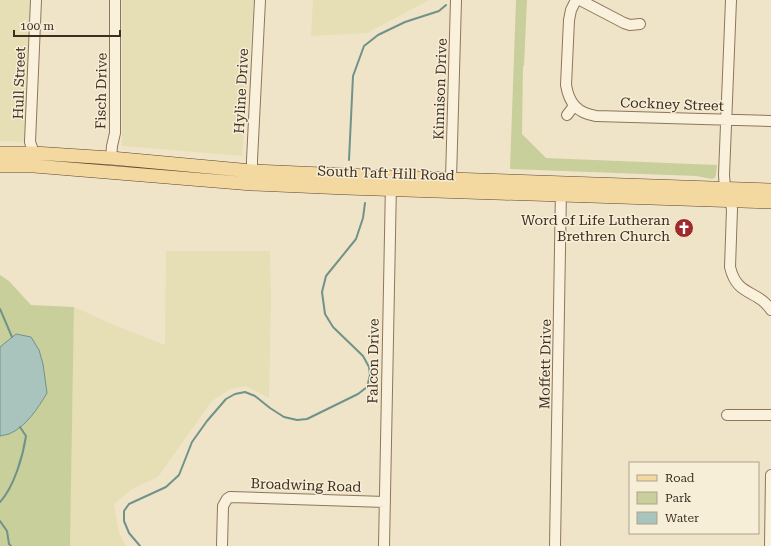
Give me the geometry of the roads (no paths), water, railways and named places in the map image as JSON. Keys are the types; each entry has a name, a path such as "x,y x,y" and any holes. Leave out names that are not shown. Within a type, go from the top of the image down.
{"main road":[{"name":"South Taft Hill Road","path":"0,153 34,160 252,184 346,188 451,179 561,189 771,202"},
{"name":"South Taft Hill Road","path":"0,166 34,160 111,158 391,183 561,189 725,188 771,190"}],"street":[{"name":"Hull Street","path":"34,160 30,142 36,0"},
{"name":"Fisch Drive","path":"111,158 112,146 116,132 116,0"},
{"name":"Hyline Drive","path":"252,184 260,0"},
{"name":"Kinnison Drive","path":"451,179 456,0"},
{"path":"567,115 574,106 567,93 566,85 569,20 571,10 576,0"},
{"path":"580,0 624,23 630,25 640,24"},
{"path":"730,0 724,175 725,188 732,209 730,267 732,275 738,285 744,290 761,298 767,303 771,310"},
{"name":"Cockney Street","path":"574,106 585,113 596,116 771,121"},
{"name":"Falcon Drive","path":"384,546 391,183"},
{"name":"Moffett Drive","path":"555,546 561,189"},
{"path":"727,415 771,414"},
{"path":"770,546 771,475"},
{"name":"Broadwing Road","path":"222,546 223,506 224,502 230,497 385,502"}],"water":[{"path":"16,334 31,337 39,350 43,364 47,393 36,411 21,427 9,434 0,436 0,347"}],"waterway":[{"path":"349,160 353,76 364,46 378,35 405,22 439,11 446,5"},
{"path":"140,546 129,533 124,521 124,511 129,504 166,487 179,475 192,442 207,421 226,399 235,394 245,392 255,396 284,417 297,420 307,419 358,394 367,387 370,375 369,367 363,356 333,327 325,314 322,292 326,276 356,239 363,218 365,203"},
{"path":"0,309 12,337"},
{"path":"0,502 14,480 23,453 26,436 20,427"},
{"path":"0,521 7,531 9,544 11,546"}],"place":[{"name":"Word of Life Lutheran Brethren Church","path":"684,228"}]}
